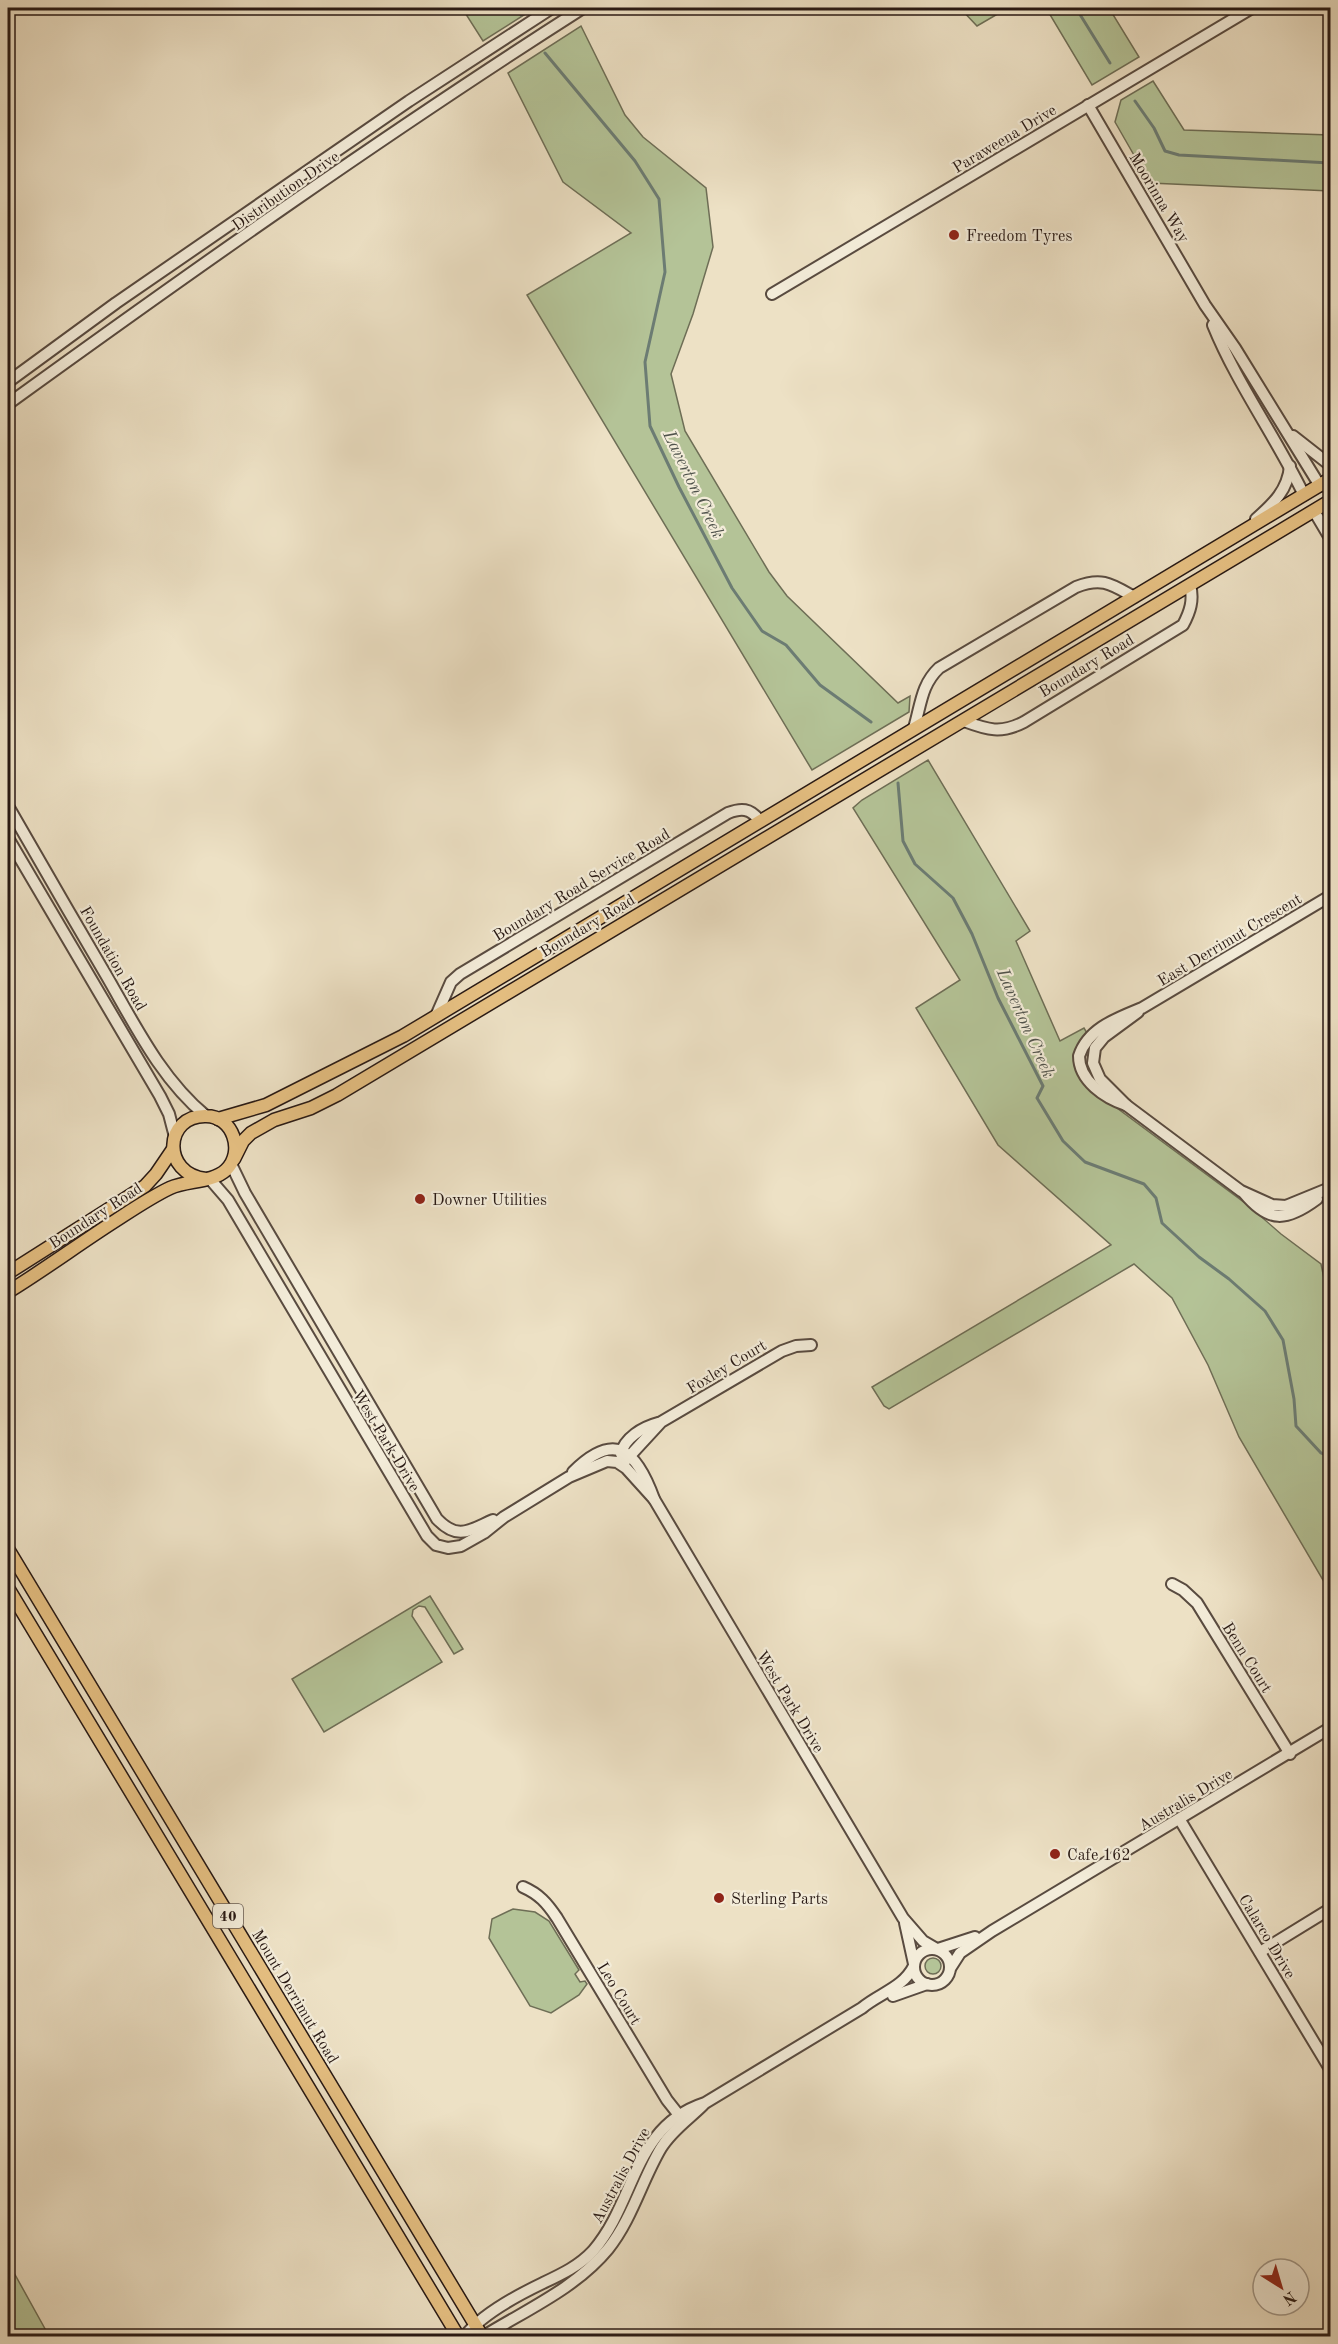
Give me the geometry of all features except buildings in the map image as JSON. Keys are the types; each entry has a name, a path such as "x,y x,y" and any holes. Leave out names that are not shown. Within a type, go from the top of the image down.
{"main road":[{"name":"Boundary Road","path":"212,1117 266,1105 403,1036 1325,482"},
{"path":"1325,482 1330,501"},
{"path":"1304,495 1314,511"},
{"name":"Boundary Road","path":"232,1162 243,1141 251,1133 274,1120 311,1108 337,1095 1330,501"},
{"path":"1161,580 1176,580 1190,585"},
{"path":"759,820 769,837"},
{"path":"212,1117 226,1124 235,1141 232,1162 222,1174 207,1179 187,1174 175,1159 174,1143 187,1121 212,1117"},
{"name":"Boundary Road","path":"8,1273 145,1186 156,1174 174,1143"},
{"name":"Boundary Road","path":"8,1292 169,1188 185,1182 207,1179"},
{"name":"Mount Derrimut Road","path":"8,1549 483,2337"},
{"name":"40","path":"8,1588 458,2337"}],"street":[{"name":"Distribution Drive","path":"8,382 116,303 370,128 552,8"},
{"name":"Distribution Drive","path":"8,404 126,318 467,83 583,8"},
{"name":"Paraweena Drive","path":"772,294 1252,8"},
{"path":"456,70 467,83"},
{"name":"Moorinna Way","path":"1088,105 1205,305 1235,348 1284,428 1325,482"},
{"path":"370,128 380,143"},
{"path":"116,303 126,318"},
{"name":"Moorinna Way","path":"1205,305 1228,360 1290,466 1304,495"},
{"name":"Moorinna Way","path":"1284,428 1330,465"},
{"path":"1247,528 1282,492 1289,480 1290,466"},
{"path":"1314,511 1330,538"},
{"path":"914,728 924,687 939,668 1076,587 1089,582 1100,581 1111,584 1134,597"},
{"name":"Boundary Road","path":"964,720 1000,730 1010,729 1035,716 1183,625 1192,600 1190,585"},
{"name":"Foundation Road","path":"8,806 134,1024 173,1085 185,1099 212,1117"},
{"name":"Boundary Road Service Road","path":"436,1016 451,982 460,974 728,813 743,809 754,814 759,820"},
{"name":"Foundation Road","path":"8,838 169,1114 174,1143"},
{"name":"East Derrimut Crescent","path":"1330,896 1142,1008 1099,1029 1086,1042 1079,1056 1082,1072 1091,1084 1103,1094 1126,1105 1241,1191 1267,1215 1282,1216 1304,1208 1330,1188"},
{"path":"122,1032 134,1024"},
{"name":"West Park Drive","path":"232,1162 245,1193 437,1519 455,1532"},
{"name":"West Park Drive","path":"207,1179 228,1200 427,1536 436,1545 448,1548"},
{"name":"Foxley Court","path":"620,1464 626,1453 638,1445 661,1422 782,1351 795,1346 811,1346"},
{"path":"321,1357 340,1354"},
{"path":"328,1369 340,1354"},
{"path":"569,1477 596,1455 612,1448 626,1453"},
{"name":"West Park Drive","path":"626,1453 641,1470 654,1499 903,1917 922,1941 937,1949"},
{"path":"448,1548 470,1542 504,1516 569,1477 607,1461 620,1464"},
{"name":"West Park Drive","path":"620,1464 654,1499"},
{"path":"448,1548 455,1532 472,1530 504,1516"},
{"name":"Benn Court","path":"1172,1584 1183,1590 1197,1603 1290,1754"},
{"name":"Australis Drive","path":"951,1967 960,1953 992,1931 1330,1728"},
{"name":"Calarco Drive","path":"1180,1820 1330,2069"},
{"name":"Leo Court","path":"523,1887 542,1898 557,1918 663,2094 681,2118"},
{"path":"1260,1952 1330,1909"},
{"name":"West Park Drive","path":"903,1917 914,1965"},
{"name":"Australis Drive","path":"937,1949 992,1931"},
{"path":"927,1949 937,1949 948,1956 951,1967 950,1973 943,1982 927,1984 918,1978 914,1965 920,1953 927,1949"},
{"name":"Australis Drive","path":"474,2324 536,2287 572,2269 586,2258 608,2230 651,2142 663,2127 899,1985 907,1978 914,1965"},
{"name":"Australis Drive","path":"862,2008 873,2006 902,1991 927,1984"},
{"name":"Australis Drive","path":"483,2337 573,2281 598,2260 619,2231 662,2147 681,2118"},
{"path":"465,2337 474,2324"}],"green space":[{"path":"462,8 535,8 483,41"},
{"path":"960,8 1008,8 977,26"},
{"path":"1046,8 1109,8 1139,57 1092,85"},
{"path":"581,26 625,115 643,137 706,188 713,247 693,314 671,374 685,431 769,572 787,596 898,703 910,696 909,712 812,770 527,295 631,233 563,182 508,73"},
{"path":"1153,81 1184,130 1330,135 1330,191 1150,183 1115,122 1121,100"},
{"path":"928,760 1030,931 1016,941 1060,1041 1084,1028 1087,1033 1077,1050 1086,1085 1249,1206 1321,1264 1330,1307 1330,1592 1239,1437 1208,1365 1172,1298 1134,1264 889,1409 884,1406 872,1387 1111,1245 998,1145 916,1008 960,980 853,808 862,800"},
{"path":"430,1596 463,1649 454,1654 425,1607 419,1606 413,1610 412,1616 442,1662 324,1732 292,1679"},
{"path":"513,1909 535,1912 549,1921 579,1970 575,1974 580,1982 585,1981 587,1984 579,1995 551,2013 530,2006 489,1938 492,1919"},
{"path":"933,1958 939,1960 941,1966 939,1972 933,1974 927,1972 925,1966 927,1960"},
{"path":"8,2262 49,2336 8,2336"}],"waterway":[{"name":"Laverton Creek","path":"518,8 521,15"},
{"path":"1076,8 1110,63"},
{"name":"Laverton Creek","path":"545,53 635,161 659,199 665,272 645,362 650,426 679,487 732,588 762,631 786,645 820,685 871,722"},
{"path":"1135,101 1154,128 1165,151 1179,155 1330,163"},
{"name":"Laverton Creek","path":"898,783 903,841 915,864 953,898 972,934 998,998 1043,1086 1037,1098 1063,1141 1085,1162 1144,1184 1156,1198 1162,1223 1199,1257 1229,1279 1265,1311 1283,1340 1294,1399 1296,1426 1321,1453 1330,1457"}],"place":[{"name":"Freedom Tyres","path":"954,235"},
{"name":"Downer Utilities","path":"420,1199"},
{"name":"Cafe 162","path":"1055,1854"},
{"name":"Sterling Parts","path":"719,1898"}]}
